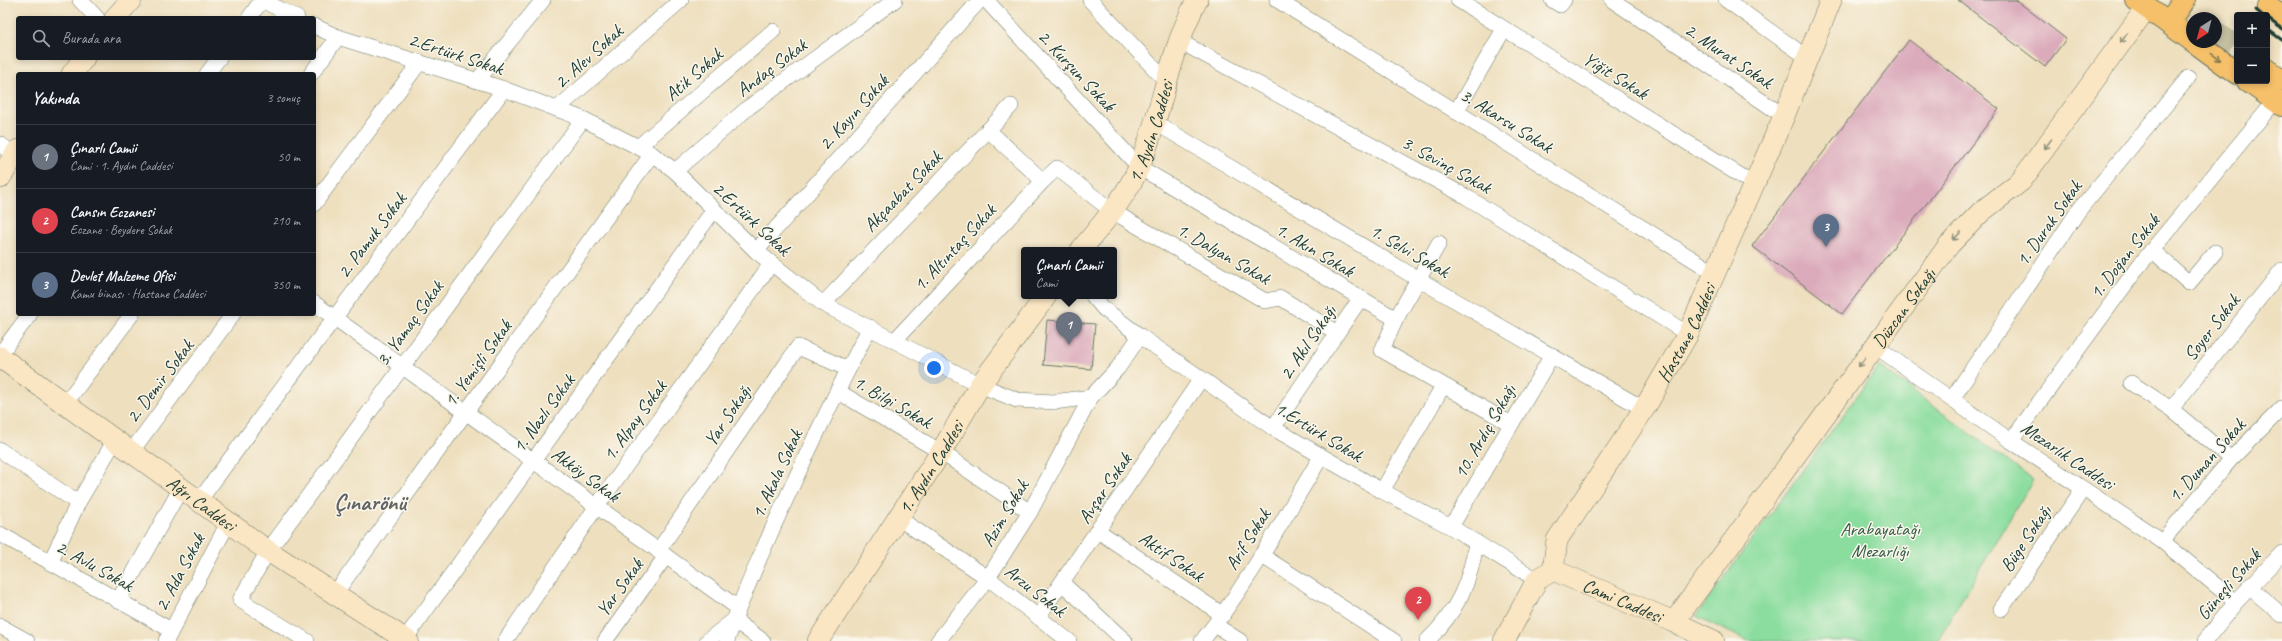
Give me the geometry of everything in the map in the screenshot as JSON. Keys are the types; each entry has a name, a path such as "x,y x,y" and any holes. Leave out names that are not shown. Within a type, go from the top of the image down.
{"highway":[{"path":"2169,23 2184,0"},
{"path":"2145,2 2186,36"},
{"path":"2203,48 2234,71"},
{"path":"2270,72 2282,80"},
{"path":"2252,84 2279,103"}],"main road":[{"path":"117,16 130,0"},
{"name":"Hastane Caddesi","path":"1504,641 1545,575 1557,540 1644,409 1688,334 1784,116 1831,0"},
{"name":"1. Aydın Caddesi","path":"1083,247 1112,211 1139,167 1156,123 1179,41 1193,2"},
{"name":"Düzcan Sokağı","path":"1674,622 1949,245 1981,212 2021,181 2145,2"},
{"path":"74,72 82,60"},
{"path":"0,178 11,150"},
{"name":"1. Aydın Caddesi","path":"818,641 941,452 980,385 1044,299"},
{"name":"Ağrı Caddesi","path":"0,356 268,551 334,595 407,640"},
{"name":"Cami Caddesi","path":"1545,575 1674,622 1714,641"}],"street":[{"path":"80,0 95,16"},
{"path":"250,16 262,0 293,16"},
{"path":"477,81 544,0"},
{"name":"2. Alev Sokak","path":"557,110 681,0"},
{"name":"Andaç Sokak","path":"675,172 749,107 895,0"},
{"name":"2. Kayın Sokak","path":"756,251 980,0"},
{"name":"2. Kurşun Sokak","path":"986,0 1139,167"},
{"path":"1090,0 1167,82"},
{"name":"3. Akarsu Sokak","path":"1277,0 1715,273"},
{"name":"Yiğit Sokak","path":"1458,0 1754,184"},
{"path":"1552,0 1560,5 1564,0"},
{"name":"2. Murat Sokak","path":"1612,0 1784,116"},
{"path":"1726,0 1808,58"},
{"name":"2.Ertürk Sokak","path":"316,27 338,37 504,89 583,120 652,154 675,172 713,211 756,251 823,304 980,385 1017,400 1054,402 1091,397"},
{"path":"1456,112 1504,29"},
{"name":"Atik Sokak","path":"638,147 773,31"},
{"path":"312,72 338,37"},
{"name":"3. Sevinç Sokak","path":"1179,41 1465,196 1688,334"},
{"path":"208,72 218,60"},
{"path":"316,201 420,62"},
{"name":"1. Durak Sokak","path":"1952,399 2080,210 2188,78"},
{"name":"2. Pamuk Sokak","path":"199,501 504,89"},
{"name":"1. Doğan Sokak","path":"2011,441 2152,250 2279,103"},
{"name":"Akçaabat Sokak","path":"823,304 1011,106"},
{"name":"3. Yamaç Sokak","path":"307,641 240,600 268,551 583,120"},
{"name":"1. Selvi Sokak","path":"1156,123 1418,279 1644,409"},
{"path":"988,130 1043,181"},
{"name":"1. Yemişli Sokak","path":"334,595 652,154"},
{"name":"1. Akın Sokak","path":"1139,167 1360,300 1396,319"},
{"name":"1. Altıntaş Sokak","path":"895,340 1043,181 1057,168 1112,211"},
{"name":"1. Nazlı Sokak","path":"407,640 533,461 713,211"},
{"name":"1. Dalyan Sokak","path":"1112,211 1265,302 1281,298 1337,333"},
{"path":"1439,243 1396,319 1382,350 1511,424"},
{"path":"2152,250 2189,283 2214,252"},
{"name":"1. Alpay Sokak","path":"505,641 596,506 771,264"},
{"name":"Soyer Sokak","path":"2171,409 2282,270"},
{"name":"1.Ertürk Sokak","path":"1096,299 1104,309 1140,336 1200,379 1273,428 1321,457 1476,542 1545,575"},
{"name":"2. Akıl Sokağı","path":"1273,428 1360,300"},
{"name":"Akköy Sokak","path":"316,304 662,554 736,614 763,641"},
{"path":"0,356 29,316"},
{"path":"65,404 131,316"},
{"name":"2. Demir Sokak","path":"50,563 78,503 123,446 231,316"},
{"name":"1. Akala Sokak","path":"727,641 736,614 836,391 870,327"},
{"path":"1091,397 1118,368 1140,336"},
{"name":"Mezarlık Caddesi","path":"1875,346 2011,441 2162,541 2236,602"},
{"name":"Yar Sokağı","path":"662,554 798,348 848,369"},
{"name":"10. Ardıç Sokağı","path":"1451,527 1552,355"},
{"name":"Avşar Sokak","path":"1038,617 1098,531 1200,379"},
{"path":"2131,383 2171,409 2232,459"},
{"path":"1382,491 1443,386"},
{"name":"1. Bilgi Sokak","path":"836,391 941,452 1030,512"},
{"name":"Azim Sokak","path":"938,641 988,578 1030,512 1091,397"},
{"name":"1. Duman Sokak","path":"2162,541 2232,459 2282,408"},
{"path":"0,450 78,503"},
{"name":"Arif Sokak","path":"1202,641 1219,620 1262,555 1321,457"},
{"path":"118,601 180,488"},
{"name":"Büge Sokağı","path":"2001,609 2083,489"},
{"name":"Arzu Sokak","path":"898,518 988,578 1069,641"},
{"name":"2. Ada Sokak","path":"168,636 228,523"},
{"name":"Aktif Sokak","path":"1098,531 1219,620 1240,641"},
{"name":"2. Avlu Sokak","path":"0,534 118,601 168,636"},
{"path":"1427,641 1442,627 1455,608 1466,587 1473,565 1476,542"},
{"name":"Güneşli Sokak","path":"2205,641 2249,587 2282,553"},
{"name":"Yar Sokak","path":"605,641 662,554"},
{"path":"1262,555 1394,641"},
{"path":"1062,583 1125,641"},
{"path":"2249,587 2282,615"},
{"path":"706,641 736,614"},
{"path":"0,626 27,641"}],"green space":[{"name":"Arabayatağı Mezarlığı","path":"1879,366 2033,480 1937,641 1748,641 1696,616"}],"building":[{"path":"1958,0 2016,0 2066,39 2045,67"},
{"path":"1909,40 1999,109 1842,314 1752,246"},
{"path":"1047,320 1095,324 1091,369 1043,365"}],"tunnel":[{"path":"2173,0 2189,12"},
{"path":"2222,37 2234,46"}],"railway":[{"path":"2270,20 2282,29"},
{"path":"2270,31 2282,40"}],"place":[{"name":"Devlet Malzeme Ofisi","path":"1826,247"},
{"name":"Çınarlı Camii","path":"1069,345"},
{"name":"Cansın Eczanesi","path":"1418,620"}],"district":[{"name":"Çınarönü","path":"370,502"}]}
